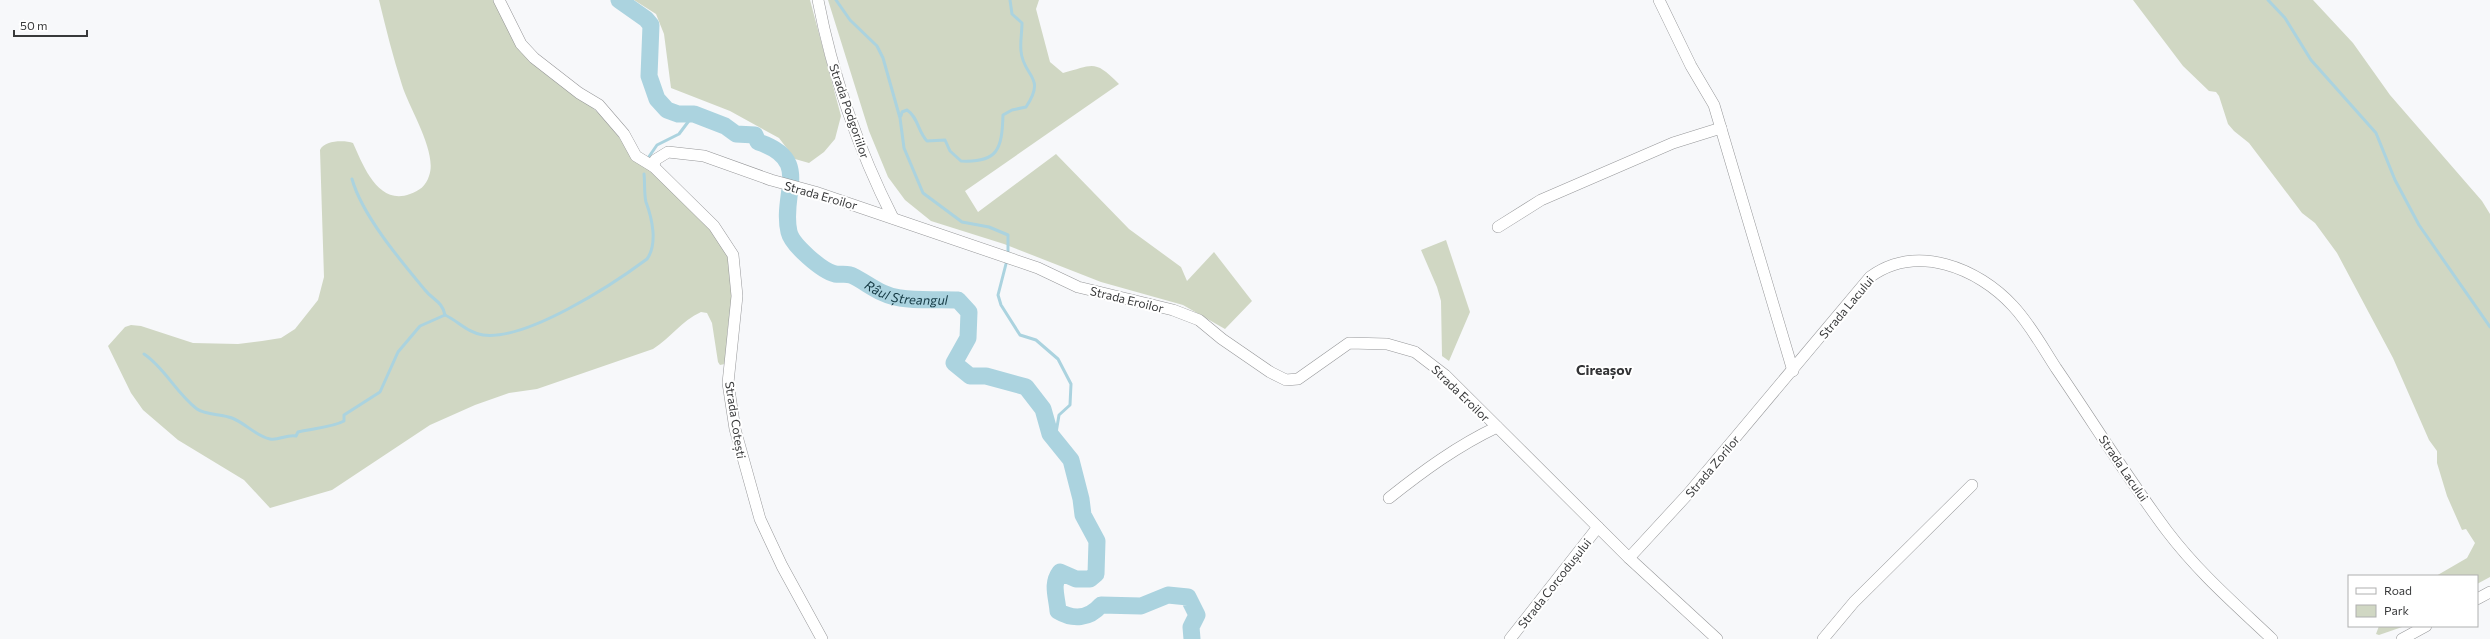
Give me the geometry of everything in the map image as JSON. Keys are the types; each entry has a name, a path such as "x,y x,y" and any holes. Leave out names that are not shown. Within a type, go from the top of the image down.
{"street":[{"path":"499,0 521,44 534,58 579,93 599,105 624,134 636,156 654,167"},
{"name":"Strada Podgoriilor","path":"818,0 827,43 866,160 894,218"},
{"path":"1659,0 1691,66 1714,105 1793,371"},
{"path":"1498,227 1541,200 1673,143 1721,128"},
{"name":"Strada Eroilor","path":"654,167 655,160 668,152 704,156 786,185 815,192 1014,259 1038,268 1078,287 1173,310 1199,320 1270,372 1286,380 1298,379 1349,343 1387,344 1415,352 1445,375 1496,428 1629,558 1717,639"},
{"name":"Strada Cotești","path":"654,167 714,226 734,255 737,296 728,383 735,429 760,519 782,566 822,639"},
{"name":"Strada Lacului","path":"1793,371 1870,277 1882,268 1902,262 1934,262 1956,265 1976,276 2014,306 2158,517 2201,573 2272,639"},
{"name":"Strada Zorilor","path":"1629,558 1688,494 1793,371"},
{"path":"1389,498 1426,468 1477,437 1496,428"},
{"path":"1823,639 1854,602 1972,485"},
{"name":"Strada Corcodușului","path":"1510,639 1598,527"},
{"path":"2478,598 2490,592"},
{"path":"2402,639 2424,627"}],"green space":[{"path":"379,0 495,0 534,63 549,77 585,101 605,119 624,144 708,225 728,255 732,300 727,334 727,361 725,364 720,365 718,362 712,323 707,313 701,312 688,320 653,349 537,389 509,393 475,405 430,425 332,490 270,508 244,480 178,440 143,410 131,393 108,346 125,327 131,325 141,326 193,343 238,344 262,341 281,338 295,329 318,300 324,277 320,150 326,144 340,141 353,143 373,181 389,194 399,196 410,194 419,190 428,180 431,166 430,155 422,130 402,85"},
{"path":"634,0 810,0 841,116 835,139 824,152 809,163 795,159 779,138 730,111 671,88 664,34 656,14"},
{"path":"828,0 1039,0 1036,9 1050,62 1063,73 1088,66 1098,67 1119,84 965,191 978,212 1056,154 1129,229 1181,267 1187,281 1214,252 1252,301 1225,329 1183,305 1101,282 1004,244 931,221 905,200 888,177 869,131"},
{"path":"2133,0 2313,0 2353,43 2390,95 2482,201 2490,214 2490,577 2478,583 2478,575 2438,575 2467,558 2475,543 2466,529 2462,530 2447,496 2437,463 2437,451 2429,440 2393,358 2337,253 2315,223 2302,213 2249,143 2228,124 2219,96 2216,92 2209,91 2183,66"},
{"path":"1446,240 1470,312 1449,361 1442,356 1441,301 1437,287 1421,250"},
{"path":"2379,627 2402,627 2379,635 2376,634"}],"waterway":[{"name":"Râul Ștreangul","path":"619,0 646,19 651,25 649,76 657,99 667,110 678,114 694,114 725,126 736,134 755,135 758,142 775,149 785,158 790,168 791,179 787,218 789,232 796,244 808,257 829,272 851,275 893,297 907,299 958,300 969,312 968,338 954,363 970,376 986,376 1026,387 1043,409 1050,434 1071,460 1081,499 1083,515 1097,541 1096,574 1090,579 1076,579 1060,572 1057,577 1055,591 1058,611 1069,616 1081,617 1091,613 1101,605 1141,606 1168,595 1188,597 1197,615 1191,627 1192,639"},
{"path":"836,0 850,20 877,46 883,58 900,118 904,148 923,193 962,222 989,227 1008,235 1008,255"},
{"path":"901,116 902,112 907,110 914,117 927,141 945,140 950,151 961,161 983,159 996,152 1001,137 1003,115 1012,110 1026,107 1032,97 1034,89 1032,77 1023,60 1021,51 1022,23 1012,14 1010,0"},
{"path":"2268,0 2285,18 2311,60 2376,133 2395,180 2419,225 2490,327"},
{"path":"648,158 657,145 679,134 694,114"},
{"path":"144,354 158,366 183,396 197,409 232,418 270,439 296,436 298,432 328,427 344,421 344,415 380,392 398,352 420,326 445,315 473,332 483,335 501,335 522,329 568,309 613,283 647,259 652,246 653,231 645,199 644,174"},
{"path":"352,179 364,207 383,237 425,290 442,307 445,315"},
{"path":"1007,260 998,295 1001,305 1020,335 1036,340 1058,359 1071,384 1070,405 1059,415 1055,439"}],"district":[{"name":"Cireașov","path":"1604,369"}]}
